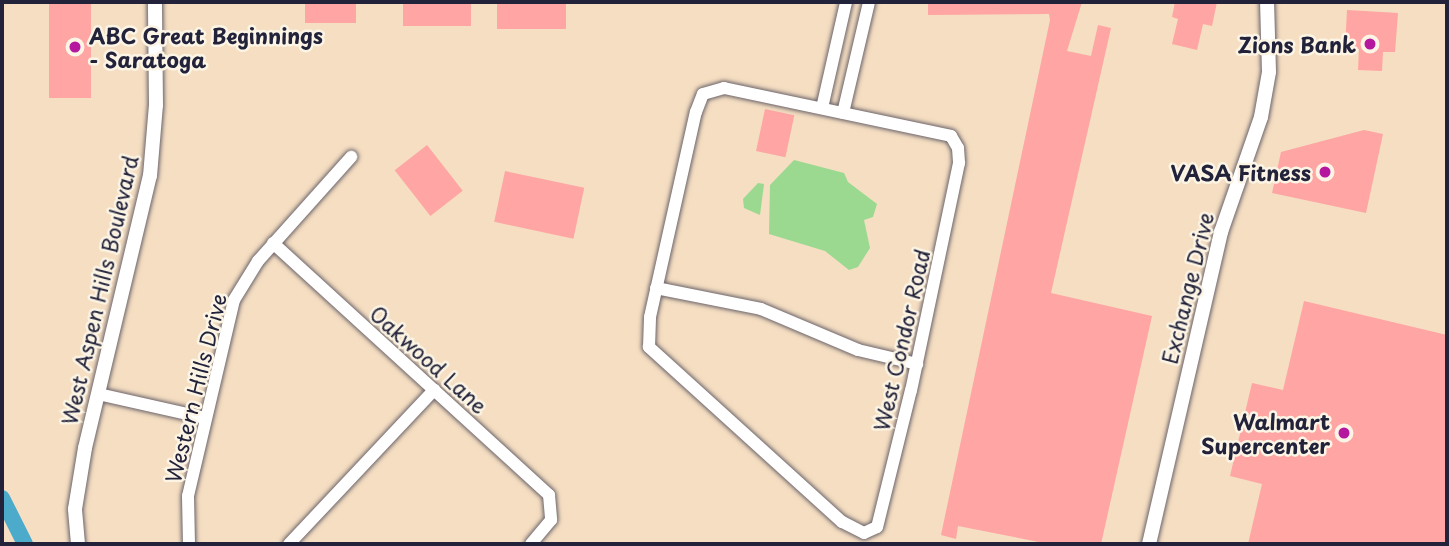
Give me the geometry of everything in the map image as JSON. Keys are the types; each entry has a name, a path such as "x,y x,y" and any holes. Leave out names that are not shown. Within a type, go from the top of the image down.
{"street":[{"name":"West Aspen Hills Boulevard","path":"78,544 75,509 98,394 150,176 156,105 155,2"},
{"path":"822,108 846,2"},
{"path":"869,2 844,113 724,88 704,94 656,288 761,309 858,350 917,363"},
{"name":"Exchange Drive","path":"1149,544 1221,232 1261,117 1269,72 1266,2"},
{"name":"West Condor Road","path":"656,288 649,347 842,522 864,533 877,527 917,363 960,163 958,148 951,136 844,113"},
{"name":"Western Hills Drive","path":"189,544 188,496 234,300 248,272 351,157"},
{"name":"Oakwood Lane","path":"273,243 544,490 553,508 549,525 531,544"},
{"path":"289,544 434,390"},
{"path":"98,394 205,418"}],"green space":[{"path":"794,160 844,173 848,182 877,204 873,217 864,220 870,248 858,267 849,270 825,251 769,234 770,185"},
{"path":"758,183 764,184 760,215 744,208 743,199"}],"building":[{"name":"ABC Great Beginnings - Saratoga","path":"49,2 91,2 91,98 49,98"},
{"path":"305,2 356,2 356,23 305,23"},
{"path":"403,2 471,2 471,26 403,26"},
{"path":"497,2 566,2 566,29 497,29"},
{"path":"928,2 1082,2 1067,51 1091,56 1098,25 1111,28 1051,293 1152,316 1101,544 1049,544 958,526 956,539 941,535 1050,20 1049,14 928,15"},
{"path":"1175,2 1217,2 1212,26 1203,24 1197,50 1172,44 1178,19 1172,17"},
{"name":"Zions Bank","path":"1347,10 1398,13 1395,52 1383,52 1382,71 1358,70 1359,49 1345,49"},
{"path":"765,109 794,115 785,157 756,151"},
{"name":"VASA Fitness","path":"1364,130 1383,134 1366,213 1272,193 1281,152"},
{"path":"427,145 463,191 430,216 395,170"},
{"path":"505,171 584,188 573,239 494,222"},
{"name":"Walmart Supercenter","path":"1304,301 1447,335 1447,544 1248,544 1262,484 1230,476 1252,383 1283,390"}],"waterway":[{"path":"2,498 25,544"}],"place":[{"name":"Zions Bank","path":"1370,44"},
{"name":"ABC Great Beginnings - Saratoga","path":"75,47"},
{"name":"VASA Fitness","path":"1325,172"},
{"name":"Walmart Supercenter","path":"1344,433"}]}
